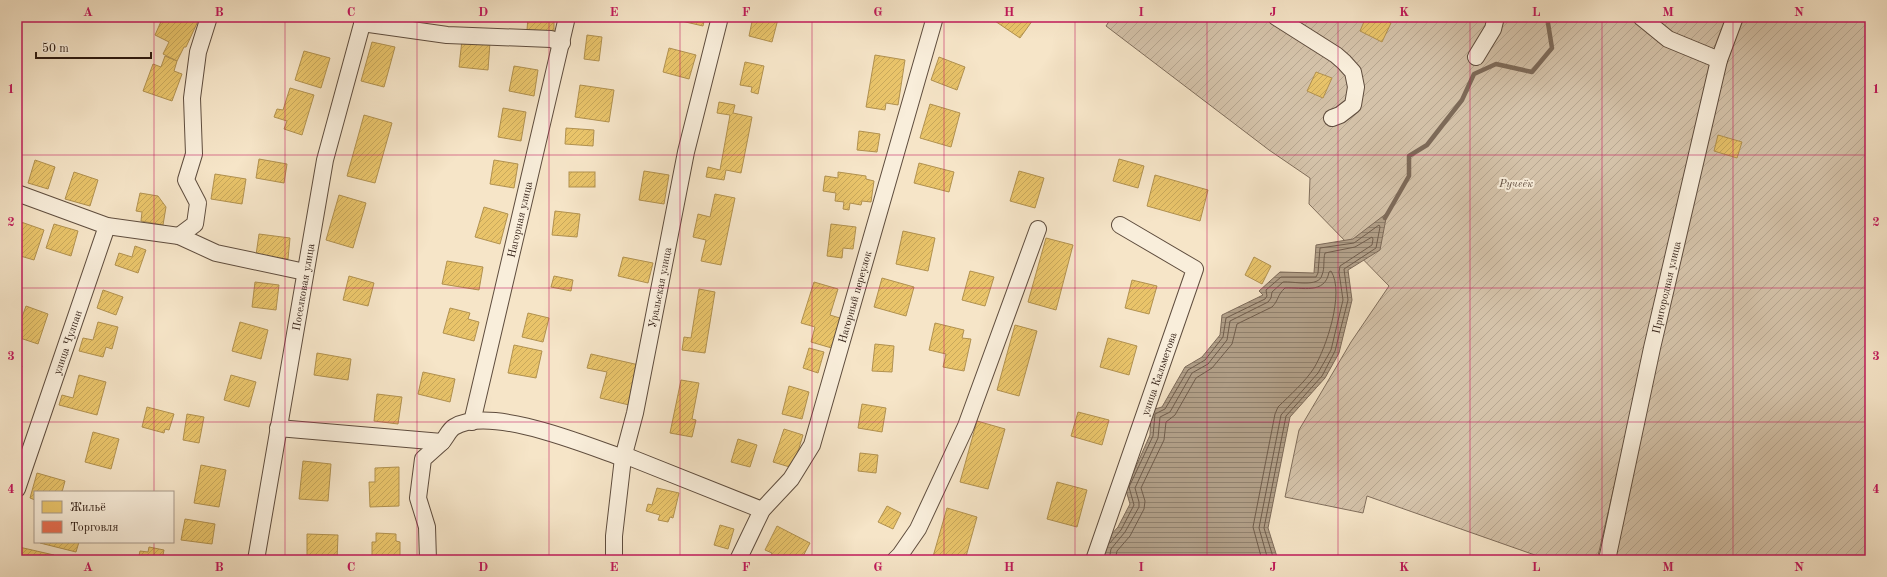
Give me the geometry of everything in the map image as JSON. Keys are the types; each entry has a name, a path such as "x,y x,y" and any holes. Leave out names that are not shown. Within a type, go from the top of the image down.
{"street":[{"path":"179,236 195,224 198,203 186,180 194,154 192,98 198,52 209,17"},
{"name":"Нагорная улица","path":"472,422 567,17"},
{"name":"Уральская улица","path":"614,560 614,536 624,457 635,413 686,152 720,17"},
{"name":"Нагорный переулок","path":"738,560 762,510 791,479 812,445 935,17"},
{"path":"1276,17 1336,55 1353,72 1356,87 1353,106 1340,115 1332,118"},
{"path":"1476,57 1493,29 1496,17"},
{"path":"1641,17 1668,40 1719,60"},
{"name":"Пригородная улица","path":"1607,560 1652,348 1719,60 1735,17"},
{"path":"363,20 447,35 551,39 562,43"},
{"name":"Поселковая улица","path":"256,560 325,160 363,20"},
{"path":"17,192 107,226 179,236 216,253 305,272"},
{"name":"улица Кальметова","path":"1094,560 1195,269 1120,225"},
{"name":"улица Чулпан","path":"17,489 22,456 107,226"},
{"path":"895,560 900,556 918,529 966,426 1038,229"},
{"path":"428,560 427,527 418,498 423,459 442,442 453,427 472,422 504,421 553,433 624,457 762,510"},
{"path":"278,428 442,442"}],"green space":[{"name":"Ручеёк","path":"1112,17 1729,17 1717,48 1597,560 1549,560 1367,496 1363,513 1285,497 1299,430 1351,342 1389,286 1309,204 1310,178 1269,150 1106,26"},
{"path":"1737,17 1870,17 1870,560 1612,560 1662,332"}],"water":[{"path":"1387,213 1380,250 1348,270 1352,300 1339,353 1325,378 1290,417 1268,528 1278,560 1100,560 1102,545 1118,527 1130,504 1125,487 1150,435 1151,410 1162,407 1185,367 1202,357 1220,335 1222,315 1263,295 1259,291 1280,272 1314,273 1316,245 1353,239"}],"building: Жильё":[{"path":"163,17 195,17 199,19 186,47 184,47 177,61 163,54 169,42 155,35"},
{"path":"528,17 554,18 554,31 527,30"},
{"path":"678,17 705,17 703,26 677,20"},
{"path":"753,17 778,19 772,42 749,36"},
{"path":"993,17 1035,17 1020,38 992,19"},
{"path":"1366,17 1378,17 1391,23 1382,42 1360,31"},
{"path":"587,35 602,37 599,61 584,59"},
{"path":"462,40 490,42 488,70 459,67"},
{"path":"372,42 395,47 384,87 361,81"},
{"path":"669,48 696,55 689,79 663,72"},
{"path":"304,51 330,58 321,88 295,80"},
{"path":"875,55 905,60 898,105 886,103 885,110 866,107"},
{"path":"165,56 177,61 174,71 182,74 172,101 143,91 153,64 161,67"},
{"path":"939,57 965,67 957,90 931,80"},
{"path":"745,62 764,66 758,94 751,92 752,87 740,85"},
{"path":"514,66 538,70 534,96 509,91"},
{"path":"1316,72 1332,78 1323,98 1307,91"},
{"path":"580,85 614,90 609,122 575,117"},
{"path":"290,88 314,95 302,135 284,129 287,121 274,117 277,109 283,110"},
{"path":"719,102 735,105 733,113 752,117 741,173 726,170 724,180 706,177 708,167 720,170 730,115 717,113"},
{"path":"930,104 960,113 951,147 920,138"},
{"path":"503,108 526,112 521,141 498,137"},
{"path":"364,115 392,123 375,183 347,176"},
{"path":"566,128 594,130 593,146 565,144"},
{"path":"859,131 880,134 877,152 857,150"},
{"path":"1718,135 1742,142 1737,158 1714,151"},
{"path":"259,159 287,164 284,183 256,178"},
{"path":"1119,159 1144,166 1138,188 1113,181"},
{"path":"35,160 55,167 48,189 28,183"},
{"path":"494,160 518,164 514,188 490,184"},
{"path":"919,163 954,172 949,192 914,183"},
{"path":"644,171 669,175 664,204 639,200"},
{"path":"1019,171 1044,178 1035,208 1010,201"},
{"path":"74,172 98,180 90,206 65,199"},
{"path":"569,172 595,172 595,187 569,187"},
{"path":"838,172 866,176 866,179 874,181 871,202 862,201 861,205 850,203 849,210 843,209 844,202 835,201 836,193 823,191 825,176 838,178"},
{"path":"215,174 246,179 242,204 211,199"},
{"path":"1155,175 1208,190 1200,221 1147,206"},
{"path":"140,193 158,196 166,207 163,225 141,221 142,212 136,211"},
{"path":"715,194 735,198 721,265 701,261 706,240 693,237 698,214 710,217"},
{"path":"339,195 366,203 353,248 326,240"},
{"path":"484,207 508,214 500,244 475,237"},
{"path":"555,211 580,214 577,237 552,235"},
{"path":"21,222 44,230 34,260 17,255 17,234"},
{"path":"54,224 78,231 71,256 46,248"},
{"path":"831,224 856,227 853,249 843,248 842,258 827,256"},
{"path":"903,231 935,238 928,271 896,264"},
{"path":"259,234 290,238 288,259 256,255"},
{"path":"1046,238 1073,245 1056,310 1028,302"},
{"path":"135,246 146,250 138,273 115,265 119,253 132,257"},
{"path":"623,257 653,263 648,283 618,276"},
{"path":"1254,257 1271,266 1262,284 1245,275"},
{"path":"447,261 483,267 479,290 442,284"},
{"path":"970,271 994,277 985,306 962,300"},
{"path":"349,276 374,283 368,306 343,300"},
{"path":"554,276 573,280 571,291 551,287"},
{"path":"882,278 914,287 906,316 874,307"},
{"path":"1132,280 1157,286 1149,314 1125,308"},
{"path":"255,282 279,285 276,310 252,307"},
{"path":"814,282 838,289 830,315 843,319 835,349 811,342 815,327 801,323"},
{"path":"699,289 715,292 705,353 682,350 684,337 691,338"},
{"path":"103,290 123,297 116,315 97,308"},
{"path":"26,306 48,314 38,344 17,337 17,331"},
{"path":"450,308 470,313 468,319 479,322 474,341 443,333"},
{"path":"528,313 549,318 543,342 522,337"},
{"path":"98,322 118,327 112,349 106,347 103,357 79,351 83,338 93,340"},
{"path":"240,322 268,330 261,359 232,351"},
{"path":"935,323 964,330 962,338 971,339 964,371 943,367 946,354 929,350"},
{"path":"1015,325 1037,331 1019,396 997,390"},
{"path":"1108,338 1137,346 1129,375 1100,367"},
{"path":"875,344 894,346 892,372 872,371"},
{"path":"514,345 542,351 536,378 508,373"},
{"path":"809,348 824,352 818,373 803,368"},
{"path":"317,353 351,359 348,380 314,375"},
{"path":"591,354 639,365 629,405 600,398 607,372 587,368"},
{"path":"17,365 22,366 17,379"},
{"path":"423,372 455,379 450,402 418,394"},
{"path":"79,375 106,382 97,415 59,405 62,395 73,398"},
{"path":"231,375 256,382 249,407 224,400"},
{"path":"681,380 699,383 692,419 696,420 692,437 670,433"},
{"path":"789,386 809,392 802,419 782,414"},
{"path":"377,394 402,397 398,424 374,421"},
{"path":"862,404 886,408 882,432 858,428"},
{"path":"147,407 174,414 169,430 165,429 164,433 142,427"},
{"path":"1078,412 1109,420 1102,445 1071,436"},
{"path":"187,414 204,417 199,443 183,440"},
{"path":"977,421 1005,429 988,489 960,482"},
{"path":"784,429 803,435 793,468 773,462"},
{"path":"93,432 119,439 111,469 85,462"},
{"path":"738,439 757,445 750,467 731,462"},
{"path":"860,453 878,455 876,473 858,471"},
{"path":"303,461 331,464 328,501 299,499"},
{"path":"201,465 226,470 219,507 194,503"},
{"path":"399,467 399,506 370,507 369,482 375,482 375,468"},
{"path":"37,473 65,481 62,491 34,491 34,500 30,498"},
{"path":"1057,482 1087,490 1077,527 1047,519"},
{"path":"657,488 679,493 673,518 670,517 668,522 658,520 660,515 646,511 648,504 652,505"},
{"path":"887,506 901,513 893,529 878,522"},
{"path":"947,508 977,517 965,560 932,560"},
{"path":"185,519 215,524 212,544 181,540"},
{"path":"720,525 734,529 728,549 714,545"},
{"path":"777,526 810,543 801,560 769,559 772,553 765,550"},
{"path":"376,533 396,534 396,541 400,542 400,560 372,560 372,542 376,542"},
{"path":"307,534 338,535 337,560 307,560"},
{"path":"40,543 79,543 76,552"},
{"path":"19,547 54,555 53,560 17,560"},
{"path":"149,547 164,550 163,555 186,560 138,560 140,551 148,552"},
{"path":"1033,557 1045,560 1032,560"}],"building: Торговля":[{"path":"17,153 20,154 17,167"}],"waterway":[{"path":"1385,218 1409,176 1409,156 1427,145 1462,100 1474,74 1496,64 1532,72 1552,48 1547,17"}]}
